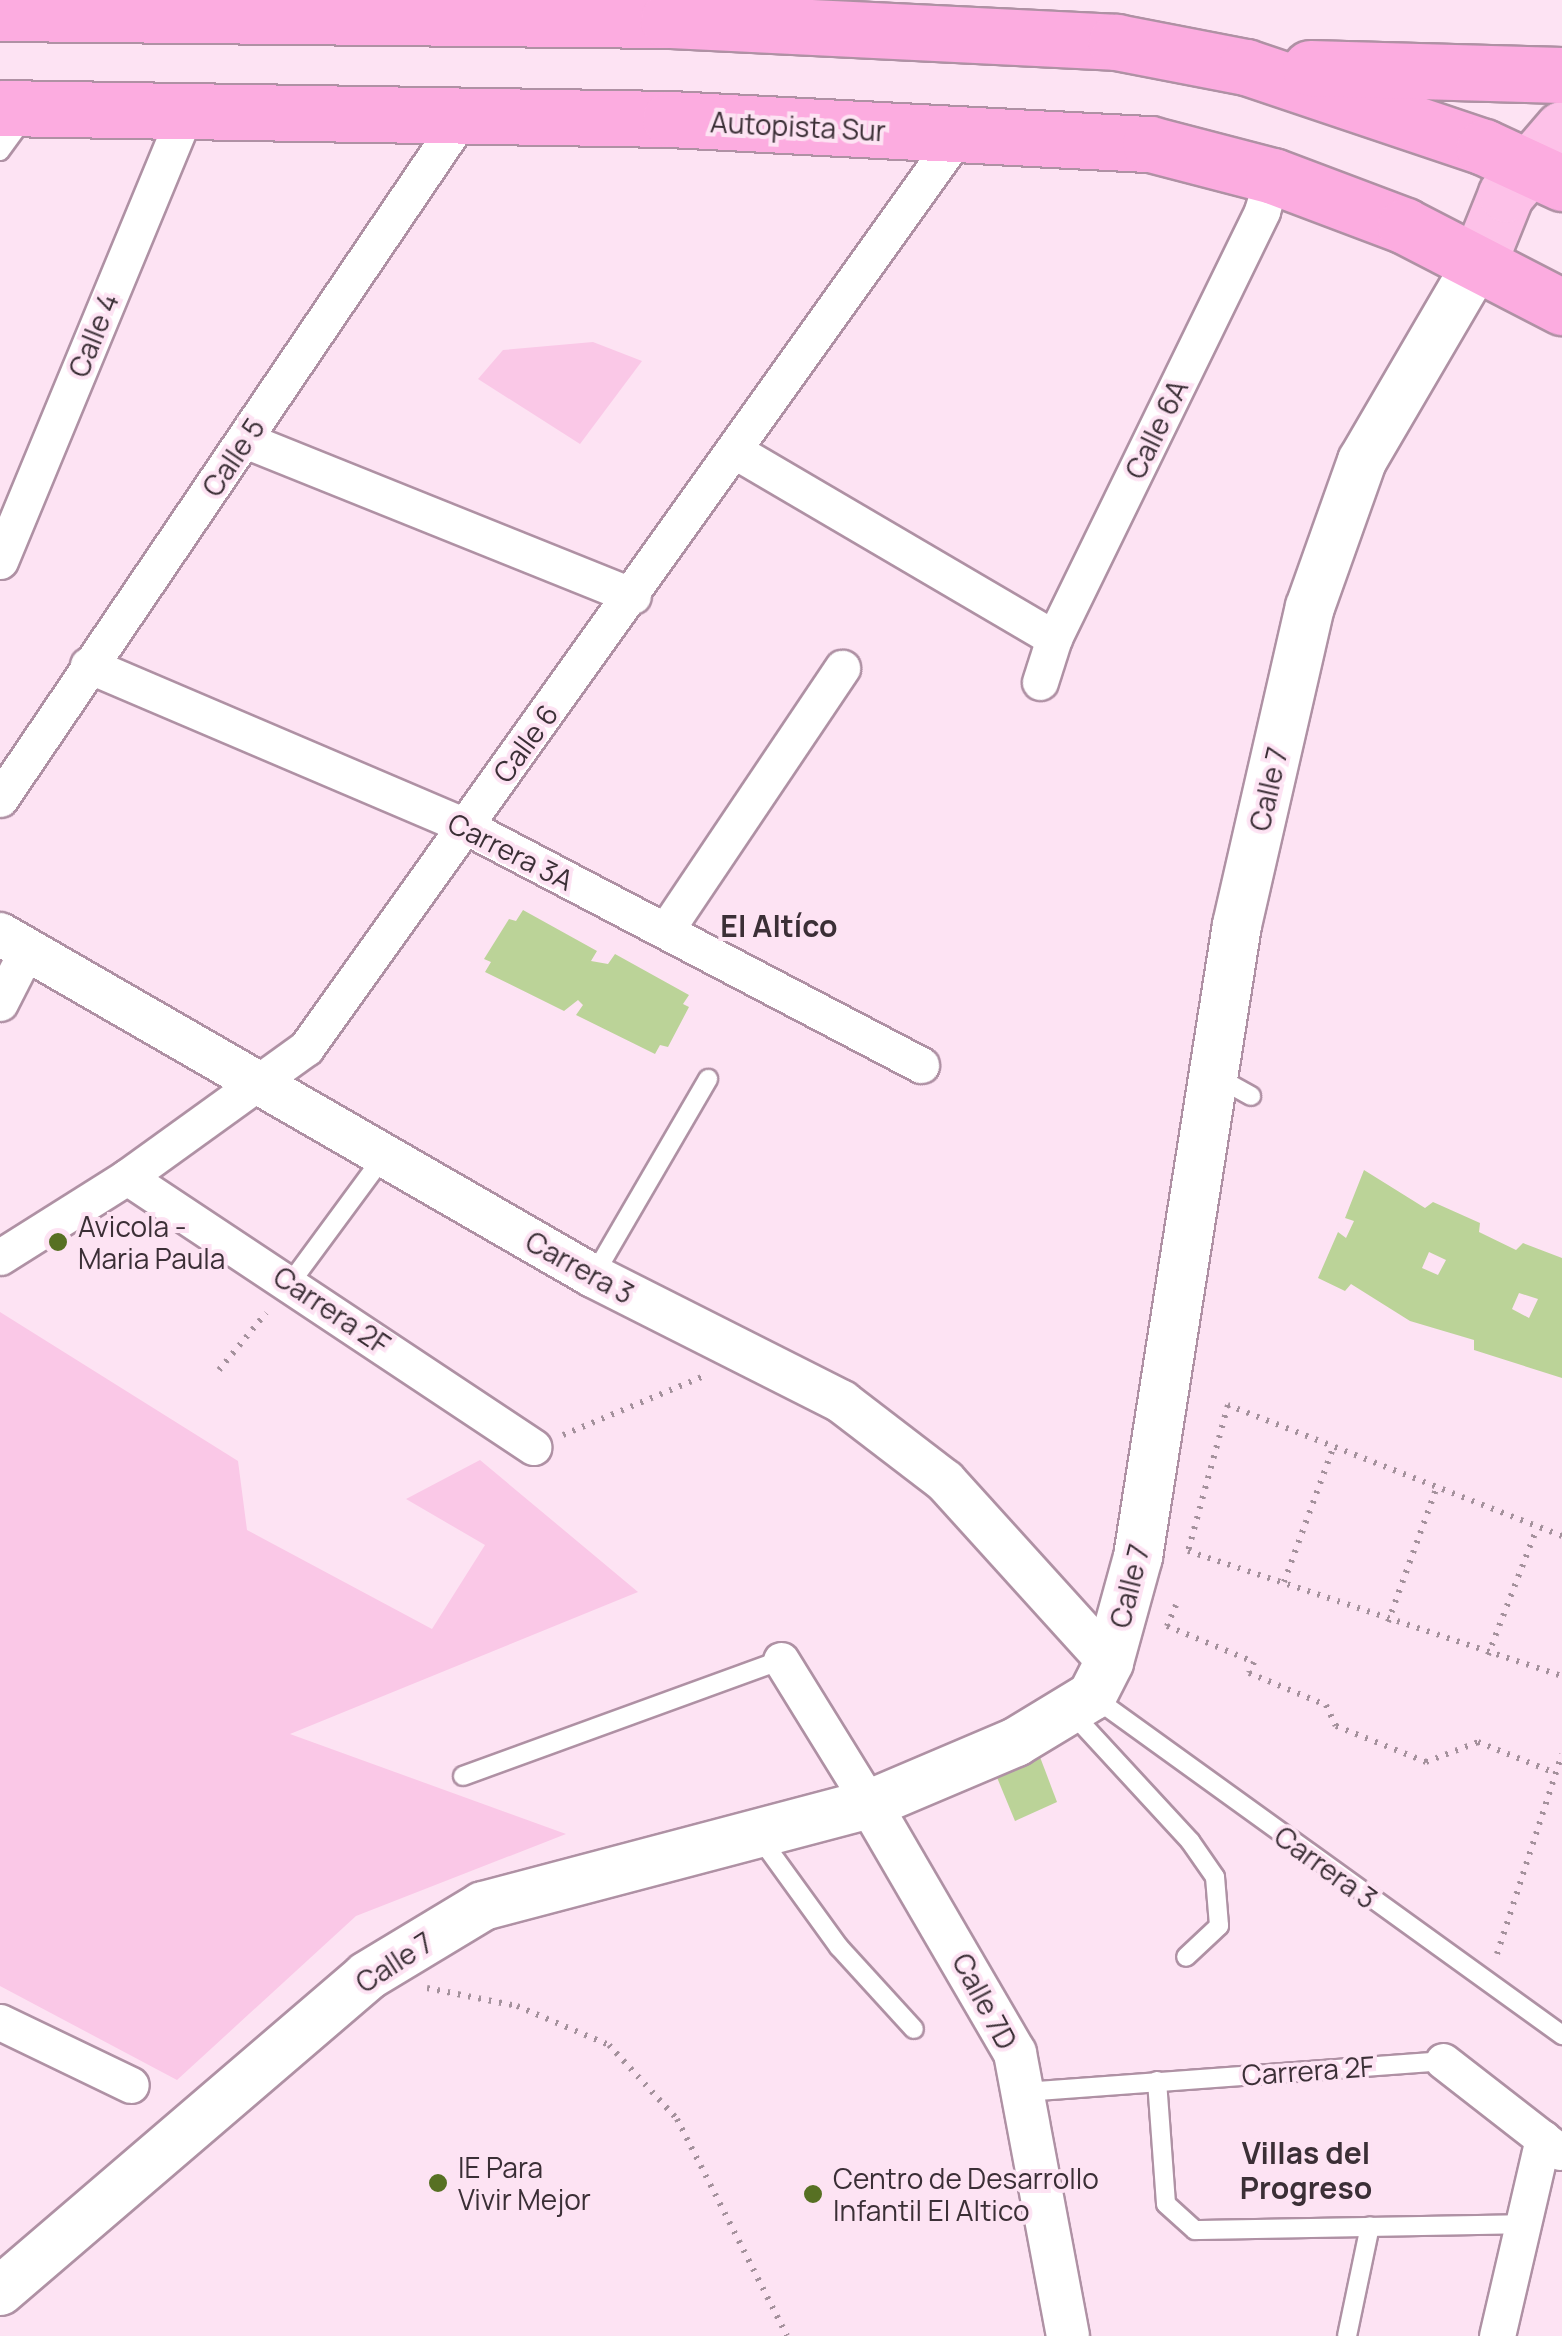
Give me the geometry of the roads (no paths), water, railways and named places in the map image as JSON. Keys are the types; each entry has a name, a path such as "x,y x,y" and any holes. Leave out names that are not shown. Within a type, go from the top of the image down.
{"highway":[{"path":"0,14 668,20 1101,41 1246,66 1562,75"},
{"path":"1246,66 1553,168"},
{"name":"Autopista Sur","path":"15,107 464,114 1150,144 1273,176 1479,261 1562,307"}],"main road":[{"path":"1479,261 1553,168"},
{"name":"Calle 7","path":"0,2291 367,1976 482,1906 870,1804 1090,1690 1141,1593 1233,1086 1237,925 1310,607 1362,461 1479,261"}],"street":[{"name":"Calle 4","path":"0,561 188,110"},
{"name":"Calle 5","path":"0,799 464,114"},
{"name":"Calle 6","path":"0,1257 127,1177 334,1028 465,826 633,596 958,135"},
{"name":"Calle 6A","path":"1040,682 1054,638 1262,212 1273,176"},
{"path":"245,440 633,596"},
{"path":"735,450 1054,638"},
{"name":"Carrera 3A","path":"88,665 465,826 921,1065"},
{"path":"666,930 842,668"},
{"path":"0,1003 13,943"},
{"name":"Carrera 3","path":"13,943 254,1085 593,1276 842,1402 945,1481 1090,1690"},
{"name":"Carrera 2F","path":"127,1177 534,1446"},
{"path":"781,1660 870,1804"},
{"name":"Calle 7D","path":"870,1804 979,1983 1015,2053 1068,2336"},
{"path":"0,2022 131,2084"},
{"name":"Carrera 2F","path":"1443,2061 1553,2146"},
{"path":"1497,2336 1524,2224 1553,2146"}],"lane":[{"path":"0,151 15,107"},
{"path":"593,1276 708,1079"},
{"path":"291,1282 384,1156"},
{"path":"462,1776 781,1660"},
{"path":"1090,1690 1215,1877 1219,1926 1186,1957"},
{"name":"Carrera 3","path":"1090,1690 1562,2035"},
{"path":"757,1834 838,1947 914,2029"},
{"name":"Carrera 2F","path":"1023,2092 1443,2061"},
{"path":"1157,2081 1166,2204 1177,2219 1195,2230 1524,2224"},
{"path":"1347,2336 1370,2226"}],"place":[{"name":"Avicola - Maria Paula","path":"58,1242"},
{"name":"IE Para Vivir Mejor","path":"438,2183"},
{"name":"Centro de Desarrollo Infantil El Altico","path":"813,2194"}],"district":[{"name":"El Altíco","path":"779,926"},
{"name":"Villas del Progreso","path":"1306,2170"}]}
